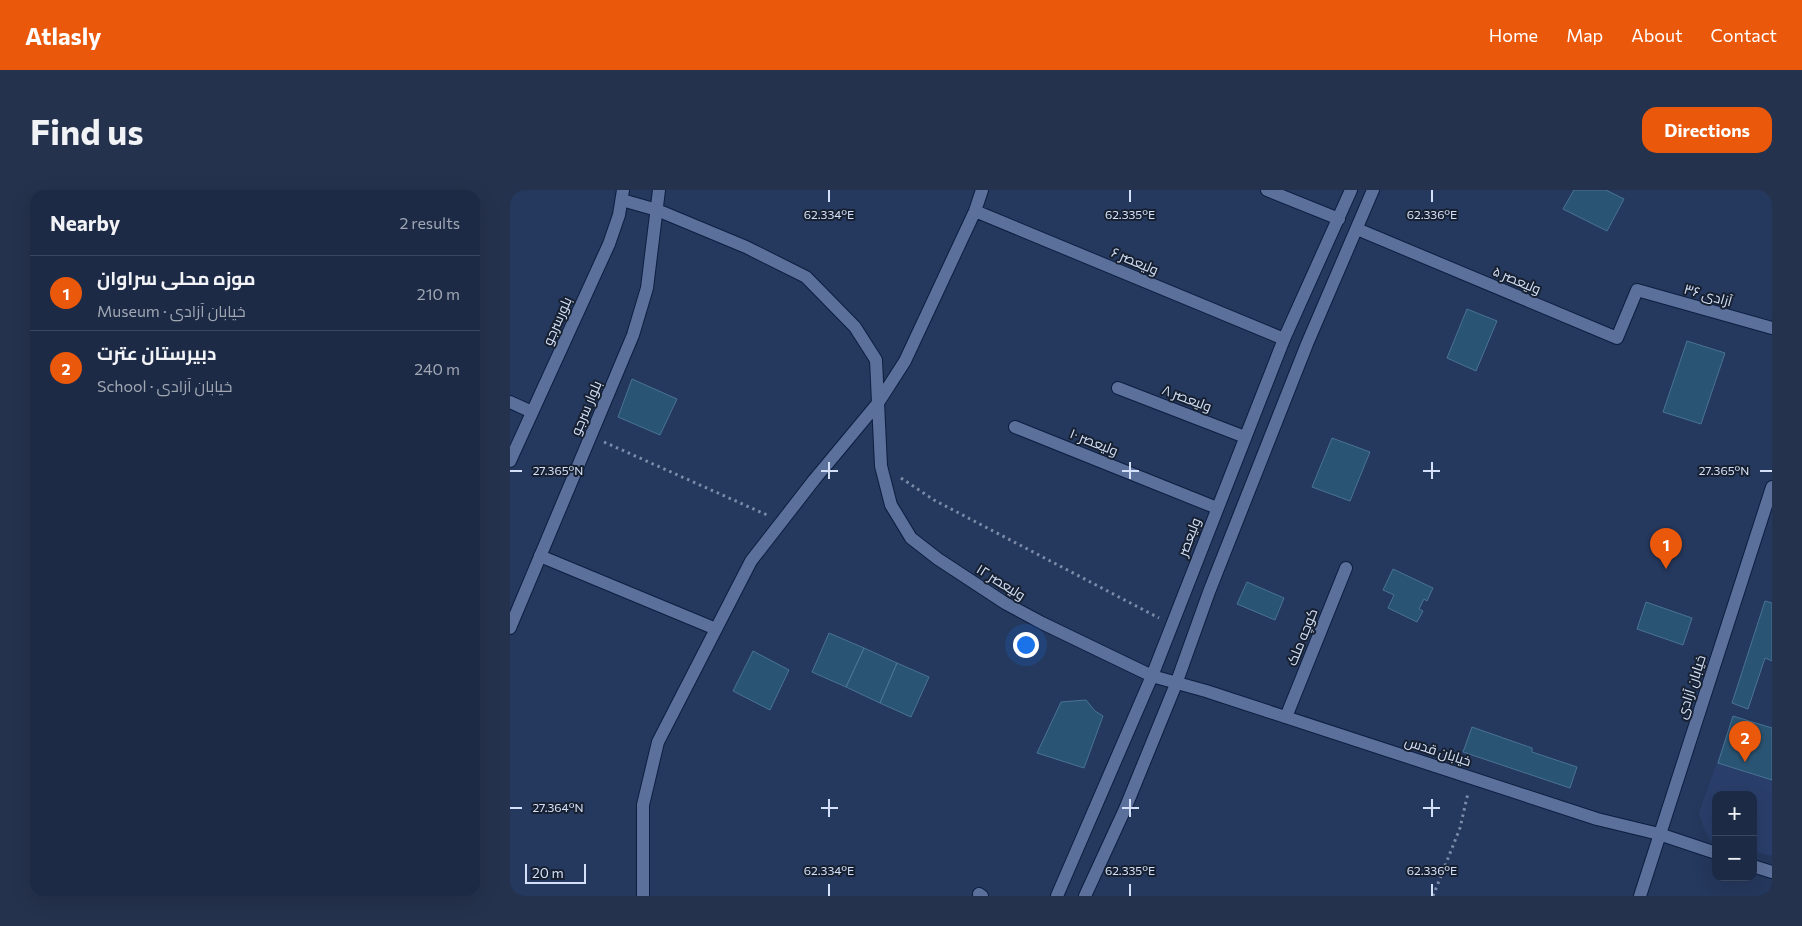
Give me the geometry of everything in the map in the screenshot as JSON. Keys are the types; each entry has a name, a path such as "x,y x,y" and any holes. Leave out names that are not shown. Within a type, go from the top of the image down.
{"street":[{"name":"بلوار سرجو","path":"510,628 633,335 647,288 659,190"},
{"path":"643,896 642,805 658,742 751,561 781,521 878,403 906,361 975,210 982,190"},
{"path":"1267,190 1339,219"},
{"name":"ولیعصر","path":"1058,896 1152,676 1284,339 1351,190"},
{"path":"1085,896 1125,809 1176,684 1209,592 1307,344 1373,190"},
{"name":"ولیعصر ۱۲","path":"623,195 746,247 806,277 855,326 876,360 881,466 891,505 912,538 938,559 1005,603 1152,676"},
{"name":"بلورسرجو","path":"510,461 608,244 619,215 623,195"},
{"name":"ولیعصر ۶","path":"975,210 1284,339"},
{"name":"ولیعصر ۵","path":"1357,229 1617,338 1637,290"},
{"name":"آزادی ۳۶","path":"1637,290 1772,328"},
{"name":"ولیعصر ۸","path":"1118,388 1245,436"},
{"path":"510,402 532,412"},
{"name":"ولیعصر ۱۰","path":"1015,427 1217,508"},
{"name":"خیابان آزادی","path":"1640,896 1772,487"},
{"path":"540,556 716,629"},
{"name":"کوچه ملک","path":"1286,718 1346,568"},
{"name":"خیابان قدس","path":"1152,676 1206,691 1597,819 1659,834 1712,852"},
{"path":"1757,867 1772,872"}],"path":[{"path":"590,436 781,521"},
{"path":"881,466 934,500 1172,625"},
{"path":"1433,896 1460,828 1472,778"}],"shaded area":[{"path":"1733,716 1772,728 1772,856 1757,852 1757,791 1712,791 1712,841 1704,828 1699,813"}],"building":[{"path":"1574,190 1606,190 1624,199 1607,231 1563,209"},
{"path":"1467,309 1497,321 1476,371 1447,358"},
{"path":"1687,341 1725,353 1701,424 1663,412"},
{"path":"632,379 677,399 660,435 618,417"},
{"path":"1332,438 1370,452 1350,501 1312,487"},
{"path":"1393,569 1433,588 1427,601 1424,599 1419,609 1423,611 1417,622 1388,608 1394,595 1383,590"},
{"path":"1247,582 1284,598 1275,620 1237,604"},
{"path":"1765,601 1772,603 1772,661 1765,658 1748,709 1732,703"},
{"path":"1646,602 1692,618 1683,645 1637,629"},
{"path":"829,633 864,648 846,687 812,672"},
{"path":"864,648 897,663 880,703 846,687"},
{"path":"753,651 789,670 770,710 733,691"},
{"path":"897,663 929,677 911,717 880,703"},
{"path":"1086,700 1095,711 1103,716 1084,768 1037,753 1061,702"},
{"path":"1733,716 1772,728 1772,780 1718,763"},
{"path":"1472,727 1532,748 1532,752 1577,767 1570,788 1463,752"}],"place":[{"name":"موزه محلی سراوان","path":"1666,569"},
{"name":"دبیرستان عترت","path":"1745,762"}]}
